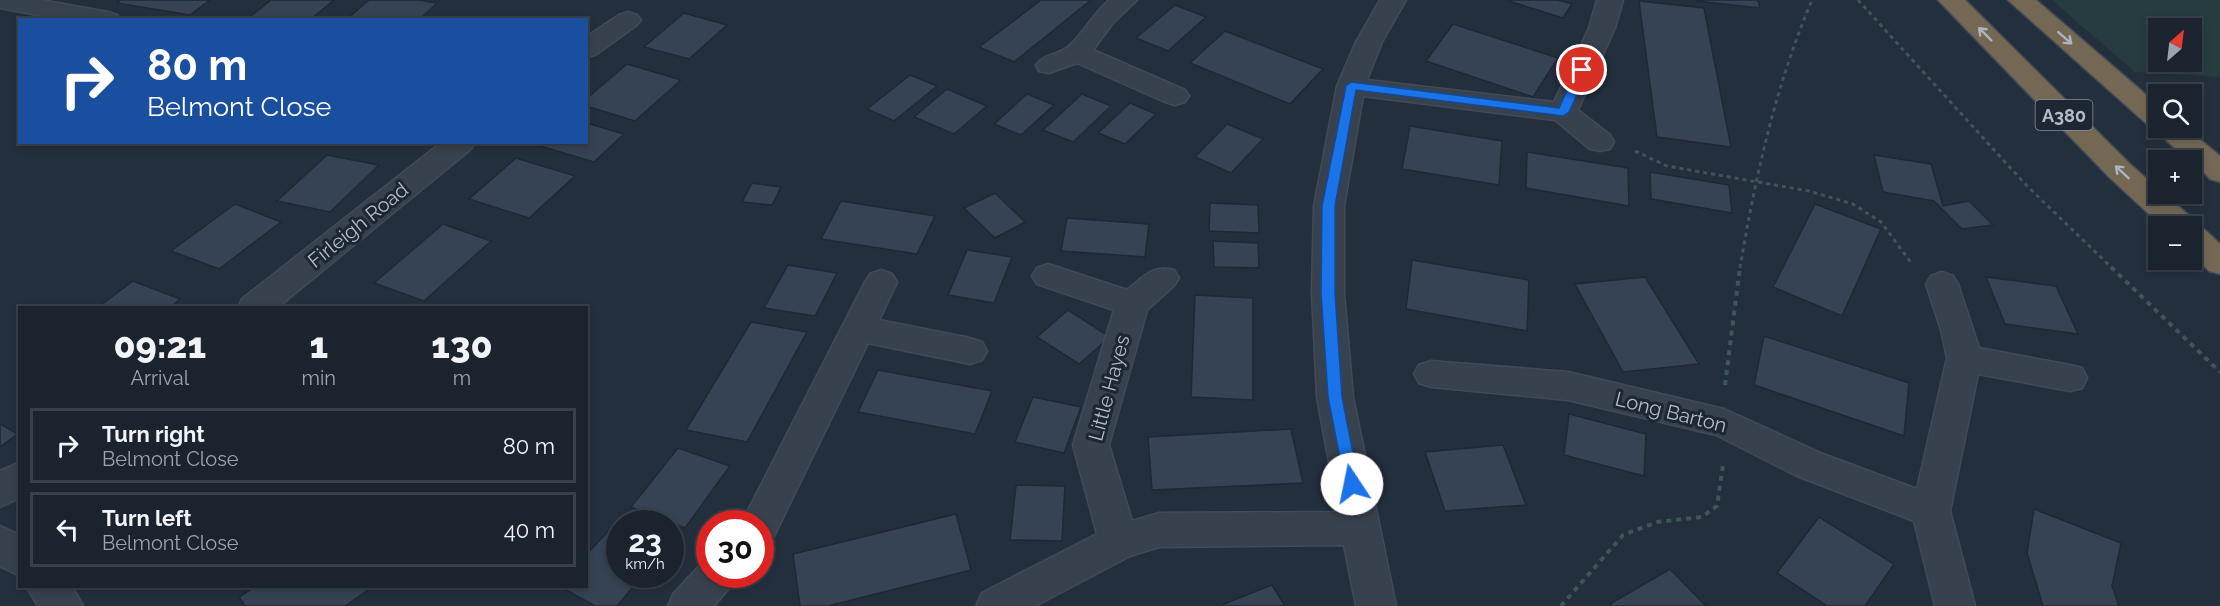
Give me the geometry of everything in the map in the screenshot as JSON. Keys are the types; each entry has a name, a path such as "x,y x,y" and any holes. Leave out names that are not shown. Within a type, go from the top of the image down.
{"highway":[{"name":"A380","path":"1951,0 2119,170 2170,216"},
{"name":"A380","path":"2021,0 2148,110"},
{"path":"2181,138 2220,172"},
{"path":"2202,246 2220,263"}],"street":[{"path":"0,0 97,18"},
{"path":"1049,65 1077,52 1104,18 1124,0"},
{"path":"1376,606 1335,397 1328,293 1329,206 1351,86 1369,42 1393,0"},
{"path":"1563,112 1602,28 1610,0"},
{"path":"588,48 628,20"},
{"path":"1077,52 1175,96"},
{"path":"1351,86 1563,112 1600,141"},
{"name":"Firleigh Road","path":"256,306 459,144"},
{"path":"1048,276 1132,304 1162,278"},
{"path":"767,510 881,282"},
{"path":"1942,284 1958,330 1964,358 1931,511 1955,606"},
{"name":"Little Hayes","path":"1119,542 1091,445 1132,304"},
{"path":"858,328 970,351"},
{"path":"1964,358 2070,378"},
{"name":"Long Barton","path":"1431,374 1568,386 1724,423 1810,465 1931,511"},
{"path":"0,491 18,478"},
{"path":"996,606 1119,542 1159,530 1360,528"},
{"path":"0,543 18,557"},
{"path":"48,588 63,606"},
{"path":"688,606 704,588"}],"path":[{"path":"1561,606 1623,535 1657,522 1702,517 1717,506 1725,455 1724,423 1730,322 1756,182 1796,37 1812,0"},
{"path":"1858,0 2024,183 2220,372"},
{"path":"1600,141 1637,151 1667,166 1809,191 1853,204 1881,222 1907,260 1942,284"}],"green space":[{"path":"2052,0 2220,0 2220,77 2135,72"}],"building":[{"path":"120,0 210,0 190,15 117,3"},
{"path":"271,0 334,0 312,18 248,18"},
{"path":"369,0 418,0 437,3 421,18 348,18"},
{"path":"1041,0 1091,0 1014,62 979,47"},
{"path":"1506,0 1558,0 1572,4 1563,18"},
{"path":"1758,0 1760,8 1697,1"},
{"path":"1639,1 1704,8 1731,147 1657,137"},
{"path":"1175,5 1206,17 1168,51 1136,38"},
{"path":"684,13 727,25 689,59 644,47"},
{"path":"1453,24 1558,58 1533,97 1426,61"},
{"path":"1225,31 1323,69 1290,104 1190,63"},
{"path":"627,64 681,80 635,121 588,107 588,97"},
{"path":"910,75 937,86 894,121 867,109"},
{"path":"947,89 987,106 954,134 914,117"},
{"path":"1027,94 1054,105 1021,135 994,124"},
{"path":"1082,94 1111,106 1073,142 1043,130"},
{"path":"1130,103 1156,114 1125,144 1098,133"},
{"path":"588,124 624,134 594,162 533,144 588,144"},
{"path":"1227,124 1263,139 1231,173 1195,157"},
{"path":"1410,126 1502,141 1499,185 1402,169"},
{"path":"1527,152 1628,168 1629,206 1526,188"},
{"path":"327,155 379,165 330,212 277,201"},
{"path":"1874,155 1931,164 1943,206 1969,201 1993,225 1962,229 1934,201 1883,192"},
{"path":"516,158 575,176 529,218 469,199"},
{"path":"1650,172 1729,185 1732,213 1651,199"},
{"path":"752,183 781,187 772,205 742,202"},
{"path":"995,193 1025,222 995,238 964,208"},
{"path":"841,201 935,216 917,254 821,239"},
{"path":"1210,203 1258,205 1259,233 1209,231"},
{"path":"235,204 281,222 219,269 171,251"},
{"path":"1815,204 1881,229 1842,316 1773,287"},
{"path":"1067,218 1149,224 1145,257 1061,251"},
{"path":"443,224 491,241 424,301 374,283"},
{"path":"1213,241 1258,243 1259,268 1214,267"},
{"path":"967,250 1012,257 994,303 948,295"},
{"path":"1412,260 1529,280 1527,331 1406,309"},
{"path":"788,265 837,273 815,316 764,308"},
{"path":"1645,277 1699,364 1623,372 1575,284"},
{"path":"1986,277 2056,286 2078,334 2005,324"},
{"path":"133,281 180,299 171,306 100,306"},
{"path":"1195,295 1253,298 1253,400 1191,397"},
{"path":"1068,310 1110,337 1079,364 1037,337"},
{"path":"751,322 807,332 747,442 686,430"},
{"path":"1764,336 1909,383 1904,436 1754,385"},
{"path":"878,370 992,391 975,434 858,412"},
{"path":"1033,397 1081,407 1064,453 1015,442"},
{"path":"1569,414 1646,434 1644,476 1564,455"},
{"path":"0,424 18,434 0,447"},
{"path":"1291,429 1303,483 1152,490 1148,437"},
{"path":"1503,445 1526,505 1445,511 1425,452"},
{"path":"678,448 730,466 685,528 684,510 639,510 631,507"},
{"path":"1016,485 1065,486 1062,541 1010,540"},
{"path":"2034,509 2121,543 2112,586 2119,606 2043,606 2027,553"},
{"path":"956,514 971,570 828,606 800,606 793,554"},
{"path":"1819,517 1894,564 1865,606 1827,606 1777,573"},
{"path":"606,534 606,588 632,588 617,606 595,606 563,588 588,588 588,553"},
{"path":"1670,569 1706,606 1612,606 1610,604"},
{"path":"1272,585 1285,606 1219,606"},
{"path":"253,588 371,588 345,606 245,606 239,597"}],"route":[{"path":"1352,484 1335,397 1328,293 1329,206 1351,86 1563,112 1582,70"}]}
